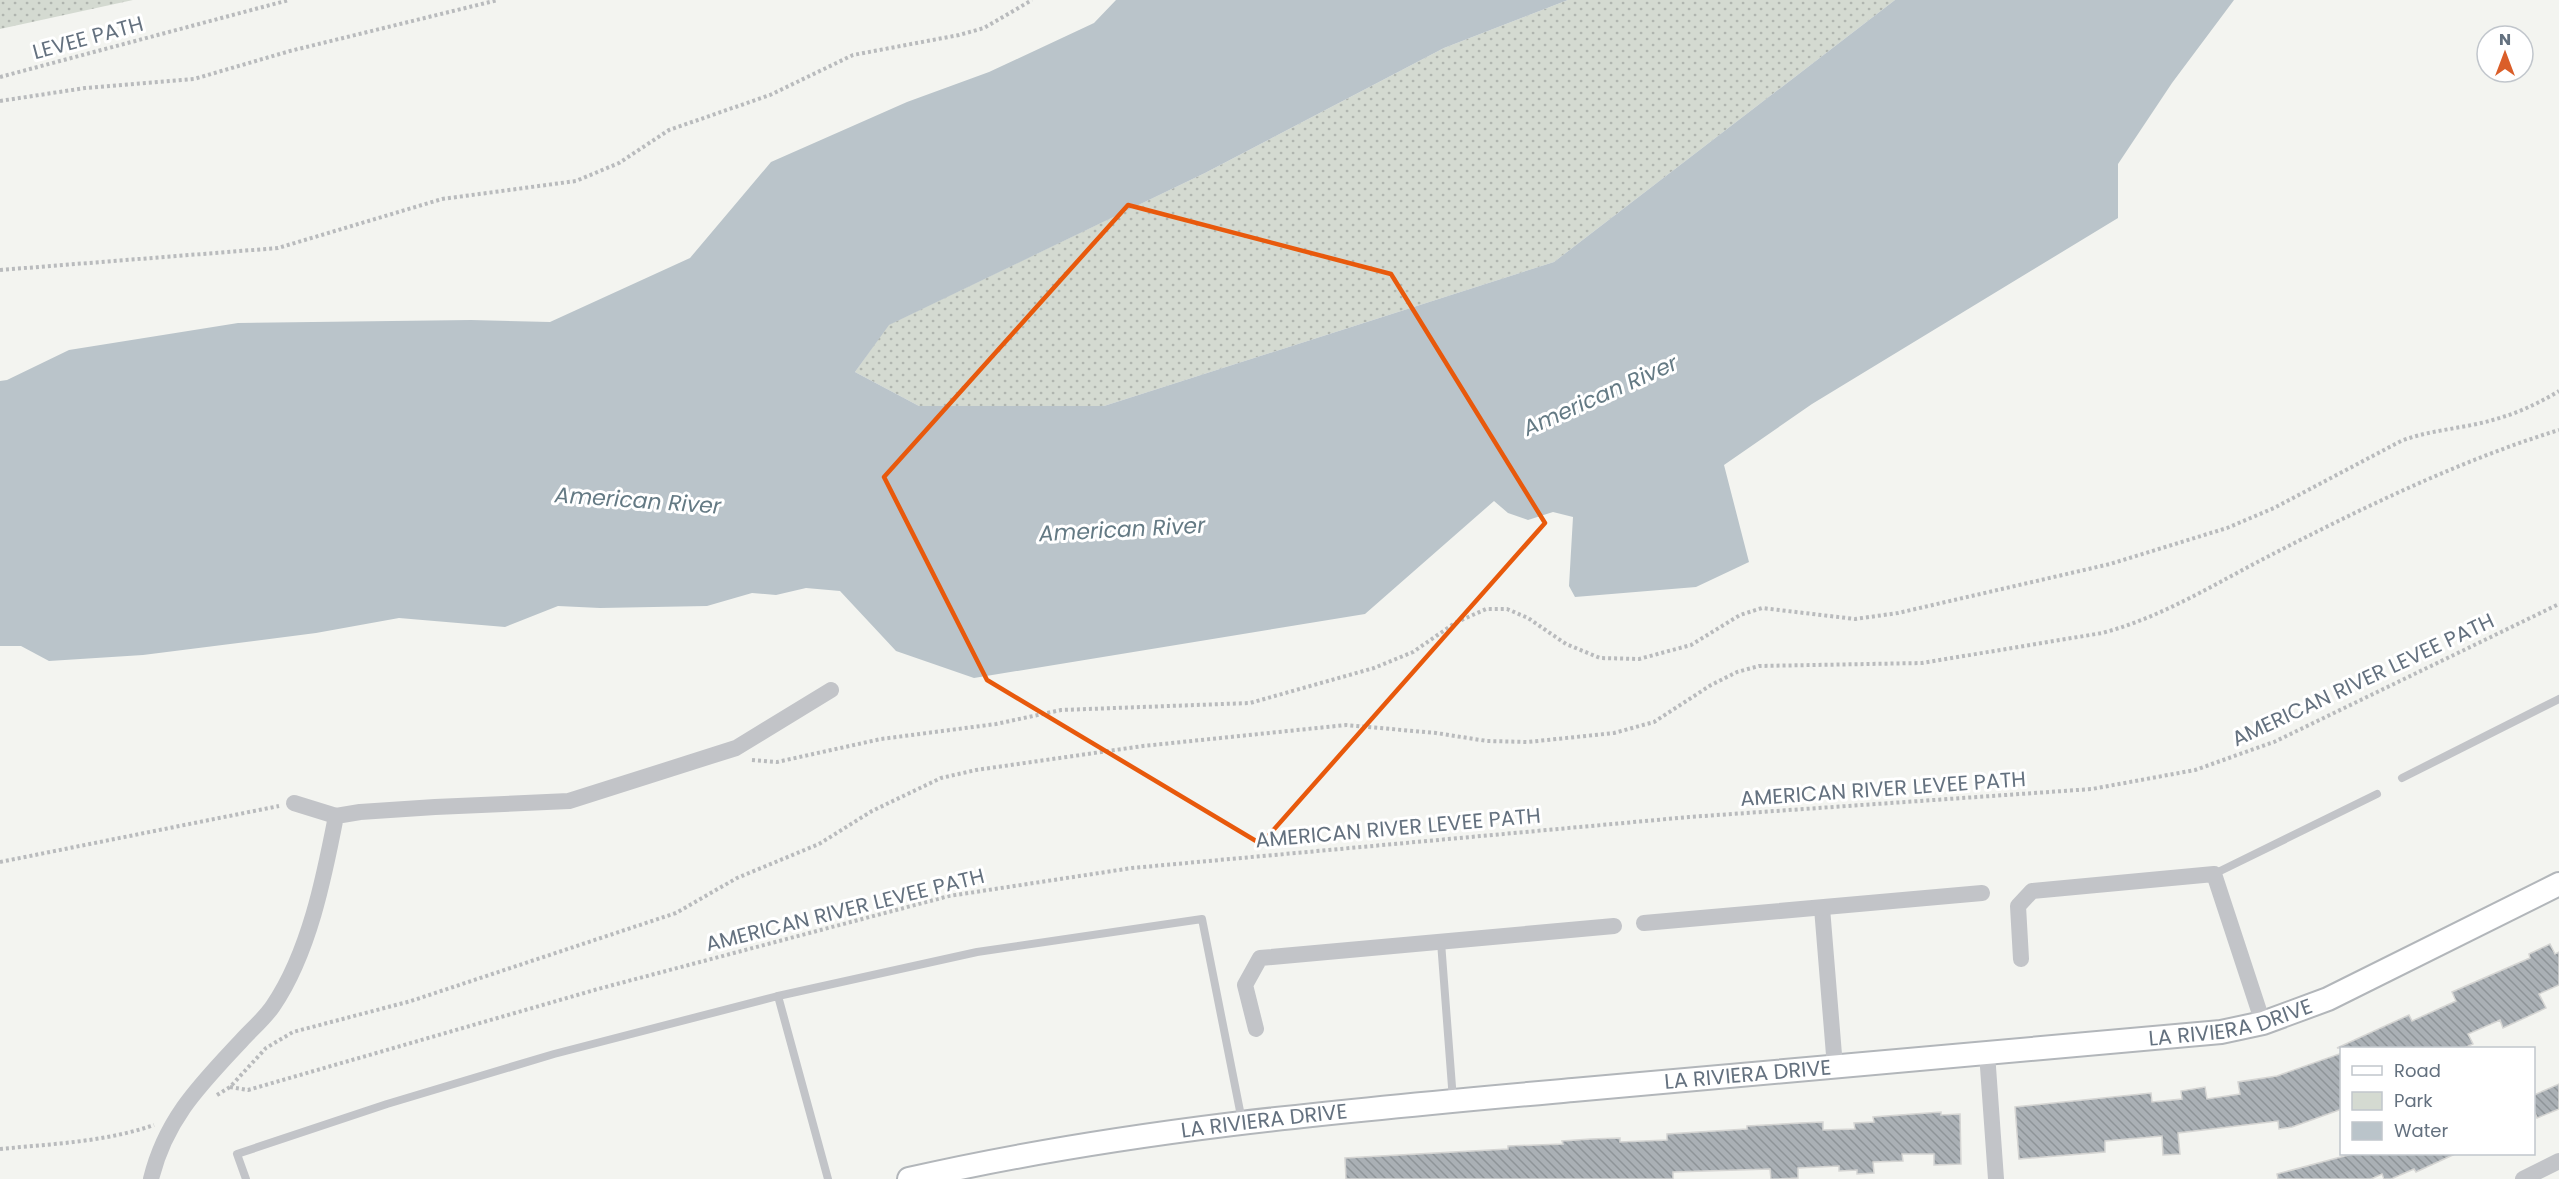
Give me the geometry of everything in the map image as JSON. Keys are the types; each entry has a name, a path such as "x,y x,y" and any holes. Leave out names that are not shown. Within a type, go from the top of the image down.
{"street":[{"path":"294,803 336,816 360,812 435,807 569,801 736,748 831,690"},
{"path":"150,1179 156,1157 174,1118 197,1088 273,1006 295,963 322,890 336,816"},
{"path":"2021,959 2018,906 2032,891 2214,874 2263,1023"},
{"name":"LA RIVIERA DRIVE","path":"909,1179 971,1165 1112,1140 1242,1122 2221,1032 2263,1023 2328,999 2559,884"},
{"path":"1644,923 1982,893"},
{"path":"1822,908 1835,1067"},
{"path":"1256,1029 1245,985 1260,958 1614,926"},
{"path":"1987,1053 1996,1179"},
{"path":"2523,1179 2559,1161"}],"lane":[{"path":"2402,778 2559,699"},
{"path":"2214,874 2377,794"},
{"path":"246,1179 237,1154 387,1104 554,1054 778,996 977,952 1202,919 1242,1122"},
{"path":"1441,942 1453,1101"},
{"path":"778,996 828,1179"}],"path":[{"name":"LEVEE PATH","path":"0,77 289,0"},
{"path":"0,101 85,88 194,79 290,51 498,0"},
{"path":"0,270 278,248 442,199 576,181 619,163 669,130 770,94 853,55 959,35 984,28 1032,0"},
{"path":"745,759 777,762 881,739 996,724 1061,710 1250,703 1374,668 1413,652 1455,623 1486,609 1508,609 1528,618 1566,644 1600,658 1639,659 1691,645 1740,615 1762,608 1855,619 1898,614 2110,564 2227,528 2274,508 2401,441 2422,433 2495,420 2538,404 2559,391"},
{"path":"213,1098 230,1087 266,1048 292,1032 411,1001 676,913 737,878 819,844 872,811 941,778 976,770 1143,746 1346,725 1436,733 1487,741 1528,742 1614,733 1654,722 1711,685 1737,672 1759,666 1922,663 2102,633 2129,626 2164,611 2319,531 2397,494 2559,430"},
{"name":"AMERICAN RIVER LEVEE PATH","path":"230,1087 248,1090 677,968 949,896 1132,868 1689,817 2092,789 2194,770 2274,742 2559,604"},
{"path":"0,862 294,803"},
{"path":"0,1149 130,1133 174,1118"}],"highlighted area":[{"path":"1128,205 1391,274 1545,523 1261,844 987,680 884,477"}],"green space":[{"path":"0,0 133,0 0,29"},
{"path":"1568,0 1895,0 1554,262 1104,406 919,406 855,372 888,325 1205,173 1444,48"}],"water":[{"name":"American River","path":"1116,0 1568,0 1444,48 1205,173 889,325 855,372 919,406 1104,406 1554,262 1895,0 2234,0 2172,83 2118,164 2118,218 1812,404 1724,465 1749,562 1696,587 1575,597 1569,586 1573,517 1553,512 1528,520 1508,513 1494,501 1365,614 974,678 896,651 840,591 806,588 776,595 752,593 707,606 600,608 558,606 505,627 399,618 316,633 143,655 49,661 21,646 0,646 0,381 7,380 69,350 238,323 471,320 550,322 690,258 771,162 907,102 989,72 1094,23"}],"building":[{"path":"2550,944 2555,954 2559,952 2559,985 2539,994 2546,1008 2503,1028 2500,1020 2468,1034 2473,1044 2466,1047 2337,1048 2409,1015 2412,1021 2456,1001 2452,992 2530,958 2529,954"},
{"path":"2340,1054 2340,1110 2292,1127 2279,1129 2278,1121 2178,1133 2180,1154 2163,1155 2162,1136 2105,1141 2105,1152 2019,1159 2015,1107 2151,1093 2152,1102 2182,1099 2181,1091 2205,1087 2207,1099 2240,1094 2238,1082 2277,1076"},
{"path":"2559,1084 2559,1109 2537,1118 2535,1095"},
{"path":"1941,1112 1941,1115 1960,1114 1961,1164 1934,1165 1934,1154 1902,1154 1903,1161 1873,1162 1874,1173 1857,1174 1857,1170 1839,1171 1839,1166 1798,1168 1798,1178 1778,1179 1771,1179 1770,1169 1673,1172 1673,1179 1346,1179 1345,1158 1508,1149 1508,1146 1563,1144 1562,1141 1591,1139 1620,1138 1620,1142 1667,1140 1667,1134 1747,1129 1747,1126 1823,1122 1823,1130 1855,1129 1854,1123 1874,1122 1873,1117"},
{"path":"2348,1155 2453,1155 2416,1172 2414,1169 2391,1179 2384,1179 2382,1174 2371,1179 2278,1179 2277,1174"}]}
